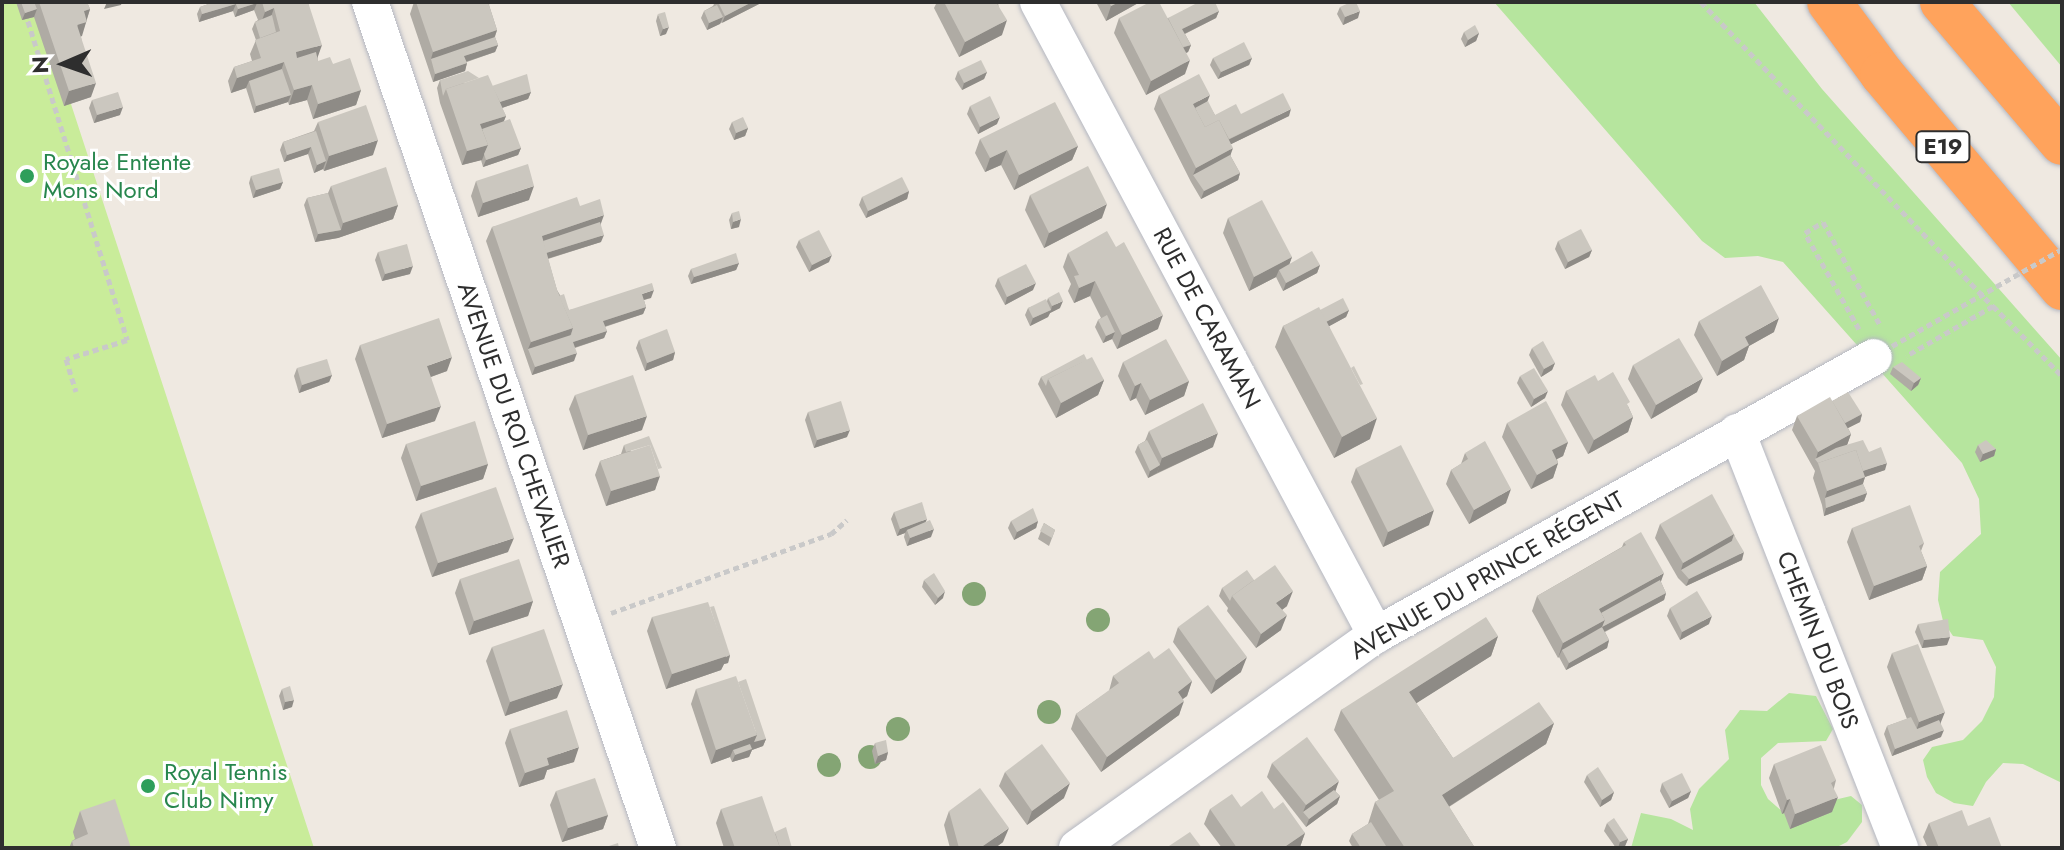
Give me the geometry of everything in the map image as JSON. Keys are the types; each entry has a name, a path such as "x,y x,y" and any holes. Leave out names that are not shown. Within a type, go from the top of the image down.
{"highway":[{"name":"E19","path":"1829,2 1882,74 2062,288"},
{"path":"1942,2 2062,143"}],"street":[{"name":"AVENUE DU ROI CHEVALIER","path":"370,2 658,848"},
{"name":"RUE DE CARAMAN","path":"1038,2 1376,635"},
{"name":"AVENUE DU PRINCE RÉGENT","path":"1077,848 1376,635 1874,357"},
{"name":"CHEMIN DU BOIS","path":"1737,432 1900,848"}],"path":[{"path":"22,2 127,340 66,359 76,392"},
{"path":"1701,2 2062,376"},
{"path":"1993,306 1893,363 1874,357 1805,233 1823,222 1892,346 2062,249"},
{"path":"582,623 831,534 847,520"}],"green space":[{"path":"2,2 77,2 70,101 314,848 2,848"},
{"path":"1494,2 1754,2 1822,89 2062,360 2062,783 2023,764 2003,763 1986,782 1973,806 1954,803 1936,793 1927,777 1923,760 1932,747 1963,740 1982,721 1994,697 1996,667 1983,640 1953,636 1943,621 1938,600 1940,572 1981,534 1979,499 1962,463 1783,262 1758,256 1725,258 1702,241"},
{"path":"2008,2 2062,2 2062,67"},
{"path":"1789,693 1816,696 1833,729 1826,741 1778,743 1761,758 1761,785 1768,799 1783,812 1851,796 1862,805 1862,822 1847,842 1835,848 1631,848 1641,813 1671,819 1693,830 1690,809 1699,789 1729,759 1725,730 1740,710 1767,711"}],"building":[{"path":"21,2 34,2 37,9 25,13"},
{"path":"39,2 87,2 90,9 84,11 87,22 77,25 96,83 69,91"},
{"path":"214,2 257,3 238,9 236,4 202,14 200,7"},
{"path":"262,2 308,2 322,45 296,52 297,58 316,52 318,61 330,57 333,64 350,58 361,90 318,104 312,85 294,90 284,62 237,78 234,67 261,58 255,40 280,31 274,8 265,12"},
{"path":"416,2 488,2 497,30 433,52"},
{"path":"718,2 752,2 725,16"},
{"path":"944,2 996,2 1007,20 965,42"},
{"path":"1150,2 1159,2 1190,60 1151,81 1119,18"},
{"path":"1199,2 1215,2 1219,11 1182,29 1191,45 1183,47 1168,18"},
{"path":"1356,2 1360,11 1345,17 1340,7"},
{"path":"717,5 723,17 709,23 704,11"},
{"path":"665,12 669,27 663,29 658,14"},
{"path":"272,15 276,32 260,38 255,22"},
{"path":"1475,25 1479,33 1468,40 1464,32"},
{"path":"495,37 498,45 464,56 467,63 435,74 431,59"},
{"path":"1244,42 1252,58 1221,72 1213,58"},
{"path":"981,60 987,72 964,83 958,71"},
{"path":"282,69 291,95 256,106 249,81"},
{"path":"468,71 479,78 446,89 443,96 440,80"},
{"path":"527,74 531,92 500,102 492,86"},
{"path":"1199,74 1210,95 1193,104 1205,127 1219,120 1233,148 1196,168 1159,95"},
{"path":"488,75 506,116 480,124 488,145 467,151 446,89"},
{"path":"118,92 123,107 97,115 92,100"},
{"path":"1283,93 1291,109 1229,139 1219,120 1205,127 1195,108 1208,101 1215,115 1236,104 1241,114"},
{"path":"990,96 1000,117 980,127 970,106"},
{"path":"1055,102 1078,146 1019,175 1007,150 990,158 980,139"},
{"path":"366,105 378,140 329,156 318,122"},
{"path":"743,117 748,128 736,133 732,122"},
{"path":"510,119 521,148 486,160 484,154 488,145 482,129"},
{"path":"316,131 326,161 317,165 311,147 287,155 283,142"},
{"path":"1230,155 1240,173 1204,191 1193,175"},
{"path":"528,164 534,186 483,203 476,181"},
{"path":"1088,166 1107,204 1049,233 1030,195"},
{"path":"386,167 398,205 343,223 331,186"},
{"path":"279,168 283,182 256,190 251,176"},
{"path":"902,177 909,191 868,211 862,197"},
{"path":"328,193 341,230 318,234 307,198"},
{"path":"577,197 580,206 600,199 604,215 542,236 557,290 573,328 531,342 492,227"},
{"path":"1262,200 1292,257 1254,277 1228,218"},
{"path":"739,211 741,219 733,222 732,213"},
{"path":"600,222 604,235 546,253 543,241"},
{"path":"1581,229 1592,250 1568,262 1558,241"},
{"path":"819,230 832,255 812,265 799,240"},
{"path":"1107,231 1116,247 1124,242 1163,315 1122,335 1095,281 1079,288 1074,276 1079,275 1068,253"},
{"path":"407,244 413,266 385,274 378,252"},
{"path":"1312,251 1320,265 1286,283 1279,270"},
{"path":"736,253 739,263 694,277 691,269"},
{"path":"1026,264 1036,283 1007,297 998,278"},
{"path":"652,283 654,290 642,294 646,307 603,321 607,331 573,342 577,353 535,367 528,349 571,335 573,328 559,296 564,294 569,310"},
{"path":"1761,285 1779,318 1745,337 1749,345 1722,361 1699,321"},
{"path":"1059,292 1063,301 1052,306 1048,298"},
{"path":"1343,298 1349,310 1326,322 1320,310"},
{"path":"1046,299 1051,310 1033,318 1028,308"},
{"path":"1319,307 1377,418 1342,437 1283,326"},
{"path":"1107,315 1115,332 1106,336 1098,320"},
{"path":"439,318 452,357 427,366 441,406 387,424 360,345"},
{"path":"667,329 675,352 647,363 639,340"},
{"path":"1679,338 1703,378 1656,405 1633,365"},
{"path":"1166,339 1189,381 1150,400 1141,383 1135,386 1123,362"},
{"path":"1543,341 1555,363 1544,369 1532,348"},
{"path":"1084,354 1087,360 1048,379 1046,386 1041,377"},
{"path":"1092,357 1104,380 1061,403 1048,379"},
{"path":"327,359 332,375 302,385 297,368"},
{"path":"1902,362 1921,378 1914,383 1893,367"},
{"path":"1354,366 1363,384 1360,385 1351,368"},
{"path":"1534,368 1548,391 1534,399 1520,376"},
{"path":"1613,372 1630,402 1627,404 1633,417 1594,440 1566,391 1595,375 1598,381"},
{"path":"633,375 647,416 588,435 575,395"},
{"path":"1848,392 1862,414 1845,423 1832,401"},
{"path":"1830,397 1851,434 1818,452 1797,416"},
{"path":"841,401 850,430 817,440 808,412"},
{"path":"1546,401 1568,442 1552,450 1558,463 1537,475 1507,423"},
{"path":"1203,403 1218,433 1162,458 1149,431"},
{"path":"475,421 488,464 421,486 406,444"},
{"path":"649,436 662,468 658,469 650,445 626,452 624,445"},
{"path":"1147,440 1160,465 1150,471 1138,445"},
{"path":"1863,440 1869,452 1881,447 1887,463 1863,471 1856,450 1818,463 1815,459 1836,448"},
{"path":"1986,440 1996,449 1983,454 1978,445"},
{"path":"1485,441 1511,489 1474,510 1451,470 1468,459 1465,453"},
{"path":"650,445 660,476 611,491 600,461"},
{"path":"1401,445 1434,510 1388,532 1356,468"},
{"path":"1856,450 1865,477 1827,491 1818,463"},
{"path":"1863,484 1867,493 1826,508 1825,498"},
{"path":"496,487 514,538 438,563 421,513"},
{"path":"1712,494 1734,534 1683,563 1660,524"},
{"path":"922,502 927,519 900,529 894,512"},
{"path":"1910,505 1924,543 1919,546 1927,566 1874,586 1852,528"},
{"path":"1033,508 1038,521 1017,532 1011,521"},
{"path":"930,520 934,529 910,538 907,530"},
{"path":"1044,523 1055,530 1052,538 1040,531"},
{"path":"1641,532 1664,573 1599,609 1605,620 1563,643 1537,596 1626,545 1624,542"},
{"path":"1734,535 1744,552 1689,579 1681,570 1732,541"},
{"path":"519,559 533,601 474,621 460,579"},
{"path":"1275,565 1293,591 1276,603 1287,615 1261,634 1232,596"},
{"path":"1247,570 1254,580 1232,596 1230,601 1222,588"},
{"path":"934,573 945,591 938,598 924,580"},
{"path":"1660,580 1666,593 1602,627 1605,620 1601,613"},
{"path":"1697,591 1712,616 1682,632 1670,608"},
{"path":"708,602 727,656 672,674 652,617"},
{"path":"1208,605 1247,657 1216,680 1178,627"},
{"path":"714,606 730,655 726,657 710,607"},
{"path":"1486,617 1498,636 1409,692 1453,758 1539,702 1554,723 1442,795 1475,848 1405,848 1375,802 1394,791 1341,710"},
{"path":"1948,619 1950,637 1924,640 1918,624"},
{"path":"1602,627 1609,640 1569,663 1562,650"},
{"path":"544,629 563,684 510,702 492,647"},
{"path":"1918,644 1945,712 1919,722 1892,653"},
{"path":"1169,648 1192,681 1178,692 1184,701 1107,757 1076,714 1119,683 1113,676 1149,651 1154,659"},
{"path":"736,676 757,735 716,750 696,689"},
{"path":"746,679 766,739 754,742 757,735 738,682"},
{"path":"290,686 294,700 285,702 282,689"},
{"path":"567,710 579,747 547,758 549,765 525,773 510,729"},
{"path":"1911,717 1917,729 1939,720 1944,730 1895,749 1887,726"},
{"path":"1307,737 1339,781 1306,805 1272,763"},
{"path":"886,740 888,752 878,756 875,743"},
{"path":"750,744 752,749 735,755 733,750"},
{"path":"1042,744 1070,783 1032,811 1005,772"},
{"path":"1821,745 1836,780 1831,783 1838,797 1795,814 1774,764"},
{"path":"1598,767 1614,792 1602,800 1587,775"},
{"path":"1682,773 1691,791 1672,801 1662,783"},
{"path":"595,778 608,815 568,828 556,791"},
{"path":"980,788 1009,828 980,848 959,848 949,811"},
{"path":"1334,790 1340,796 1309,819 1303,812"},
{"path":"1262,791 1274,809 1283,802 1305,833 1283,848 1237,848 1210,809 1232,794 1241,807"},
{"path":"762,796 780,848 735,848 721,809"},
{"path":"115,799 131,848 74,848 72,841 88,834 80,811"},
{"path":"1962,810 1968,826 1990,817 2002,848 1939,848 1929,823"},
{"path":"1614,818 1628,839 1620,842 1607,823"},
{"path":"1371,822 1386,846 1361,848 1352,834"},
{"path":"786,827 792,848 780,848 775,832"},
{"path":"1190,832 1202,848 1166,848"}],"place":[{"name":"Royale Entente Mons Nord","path":"27,176"},
{"name":"Royal Tennis Club Nimy","path":"148,786"}]}
